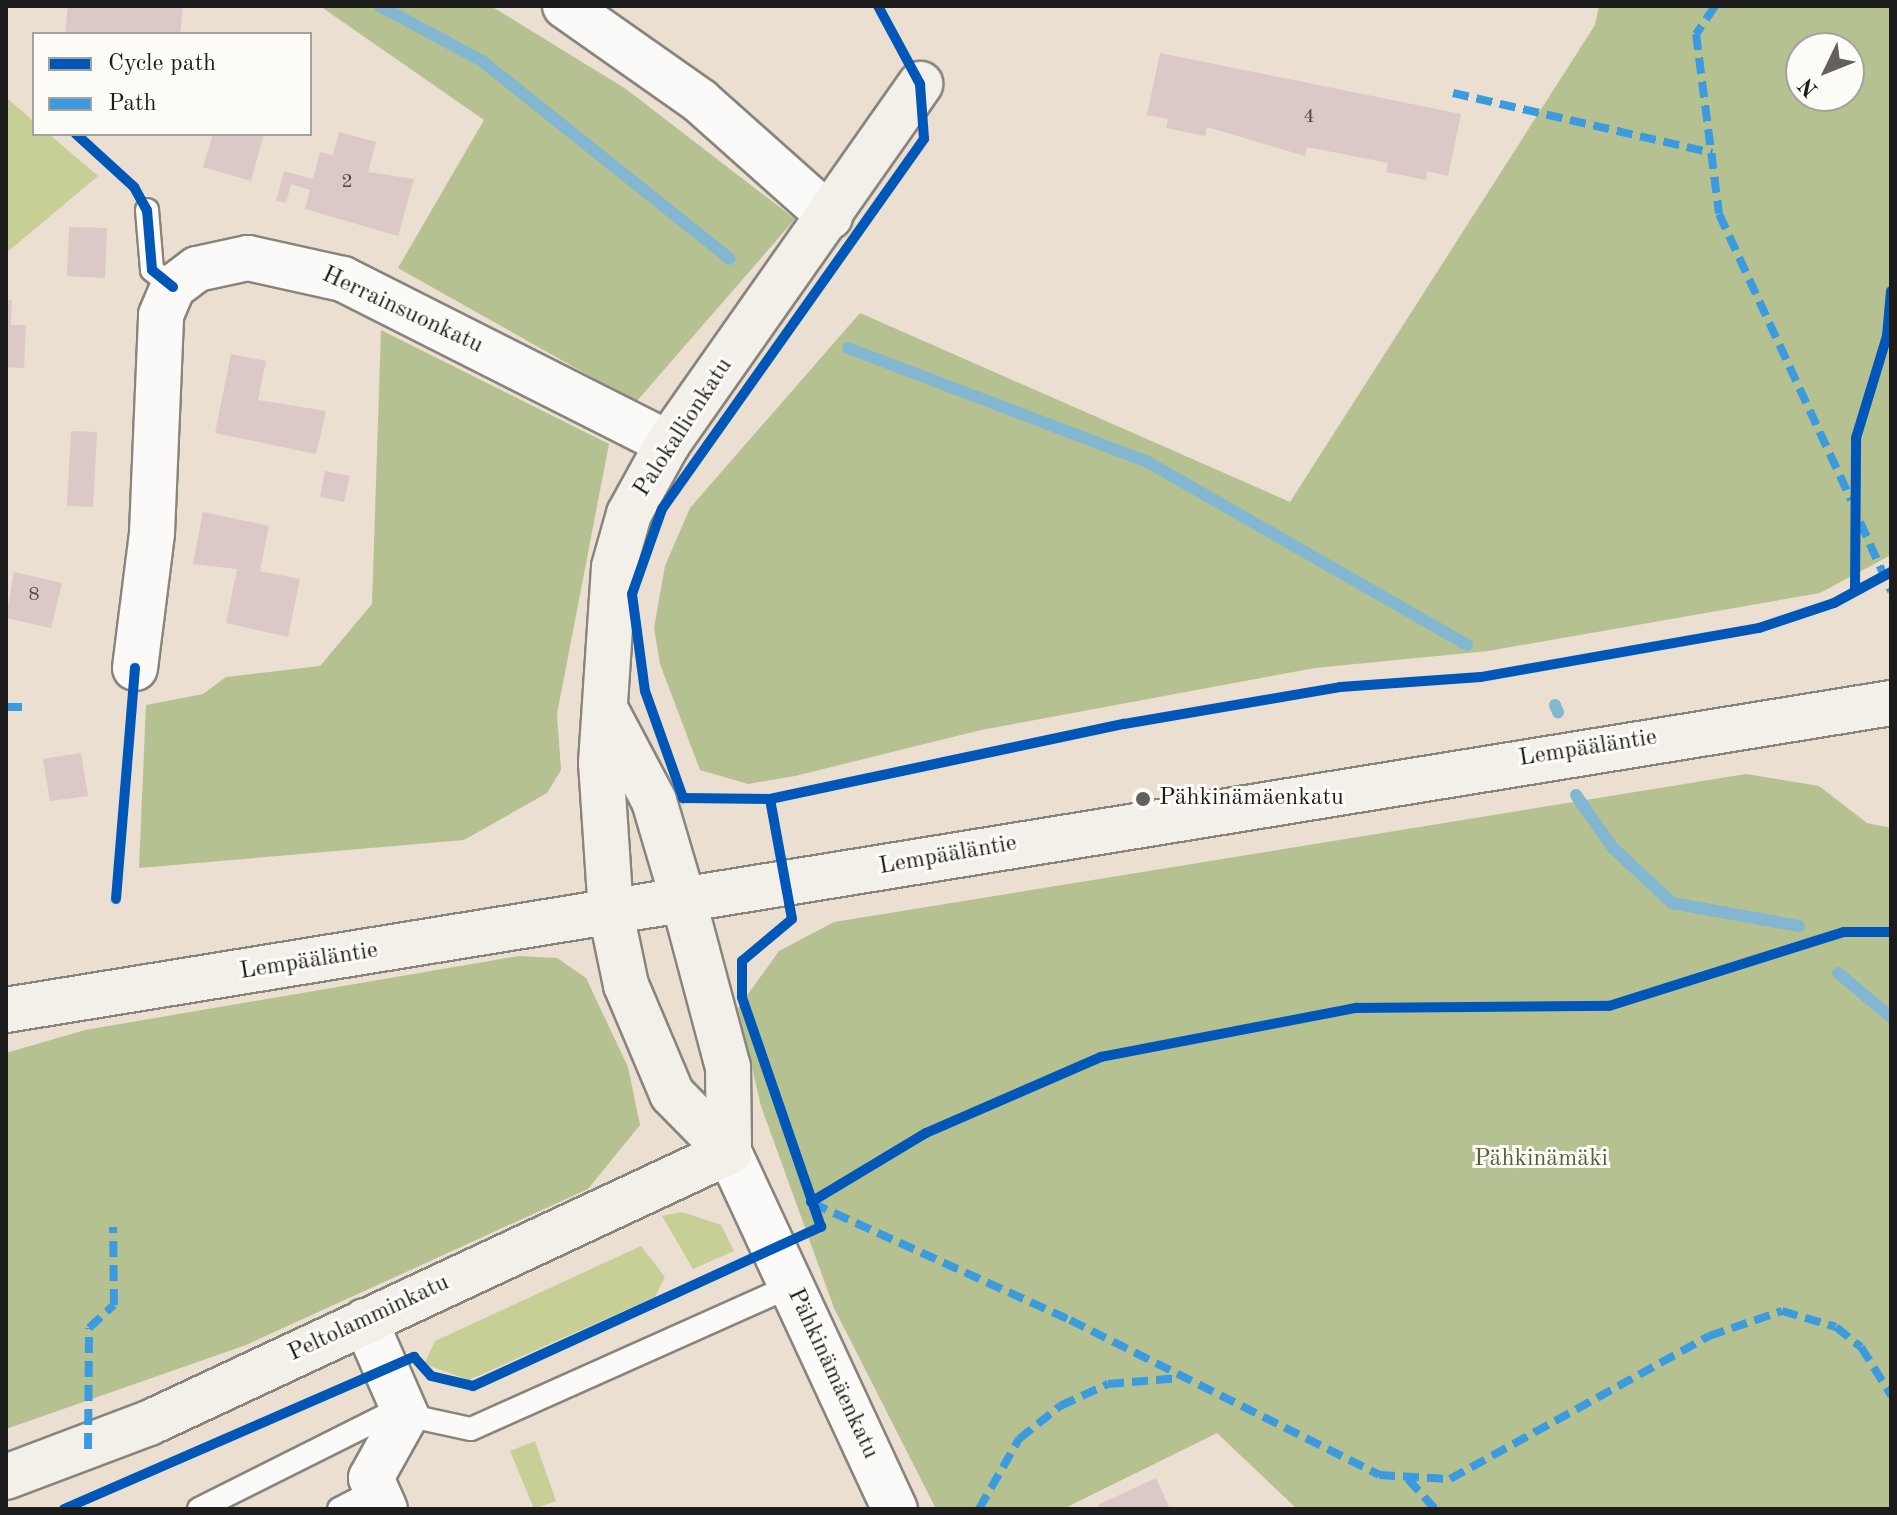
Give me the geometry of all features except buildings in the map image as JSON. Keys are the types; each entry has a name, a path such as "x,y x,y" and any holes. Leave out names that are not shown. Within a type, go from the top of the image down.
{"street":[{"path":"565,6 700,101 830,217"},
{"name":"Palokallionkatu","path":"611,913 601,763 608,714 614,567 629,514 668,443 830,217 920,84"},
{"name":"Herrainsuonkatu","path":"173,287 221,262 291,262 343,279 668,443"},
{"path":"135,668 152,533 156,343 173,287"},
{"name":"Lempääläntie","path":"6,1010 1891,703"},
{"path":"608,714 654,801 684,902"},
{"name":"Pähkinämäenkatu","path":"684,902 728,1067 729,1152"},
{"name":"Pähkinämäenkatu","path":"611,913 626,985 672,1094 729,1152 895,1509"},
{"name":"Peltolamminkatu","path":"6,1477 149,1423 729,1152"},
{"path":"365,1321 405,1411 371,1478 366,1503"}],"lane":[{"path":"147,210 152,270 173,287"},
{"path":"199,1509 405,1411 471,1429 791,1286"}],"green space":[{"path":"320,6 491,6 626,89 795,219 636,402 398,268 484,120"},
{"path":"1599,6 1891,6 1891,555 1820,593 1488,651 1315,668 981,730 795,776 748,784 700,770 660,664 654,628 665,566 690,508 860,313 1290,502 1595,25"},
{"path":"6,97 32,120 32,136 51,136 98,176 6,253"},
{"path":"381,330 609,444 557,714 561,770 547,793 464,840 139,868 146,705 203,694 226,677 320,666 372,604"},
{"name":"Pähkinämäki","path":"1746,774 1819,786 1867,823 1891,828 1891,1509 1297,1509 1217,1433 1063,1509 936,1509 834,1308 761,1106 738,1008 779,951 834,922"},
{"path":"519,956 557,958 586,978 628,1067 640,1125 588,1189 246,1345 6,1429 6,1053 85,1030"},
{"path":"682,1212 721,1225 734,1251 693,1269 662,1216"},
{"path":"641,1246 665,1277 655,1297 469,1380 424,1364 435,1341"},
{"path":"535,1441 556,1501 534,1509 510,1451"}],"waterway":[{"path":"380,6 482,61 730,259"},
{"path":"848,348 1146,461 1467,645"},
{"path":"1555,705 1558,712"},
{"path":"1576,795 1612,847 1672,903 1799,926"},
{"path":"1838,973 1891,1017"}],"marked path":[{"path":"1715,6 1696,34 1719,214 1851,500"},
{"path":"1453,93 1712,153"},
{"path":"1860,522 1891,591"},
{"path":"6,707 28,707"},
{"path":"812,1203 1070,1320 1379,1475 1450,1479 1709,1336 1782,1311 1836,1327 1861,1347 1891,1395"},
{"path":"88,1449 89,1328 114,1305 113,1227"},
{"path":"979,1509 1019,1439 1060,1406 1108,1384 1180,1378"},
{"path":"1408,1479 1435,1509"}],"cycle path":[{"path":"878,6 920,84 924,139 662,509 632,594 645,691 683,798 770,799 1124,724 1340,687 1481,677 1759,628 1834,603 1891,572"},
{"path":"78,136 134,187 147,210 152,270 173,287"},
{"path":"1855,591 1856,438 1887,336 1891,291"},
{"path":"116,899 135,668"},
{"path":"64,1509 414,1357 431,1376 473,1386 821,1227 742,997 742,961 792,919 770,799"},
{"path":"811,1202 926,1133 1101,1057 1356,1008 1609,1006 1844,932 1891,932"}],"place":[{"name":"Pähkinämäenkatu","path":"1143,799"}]}
